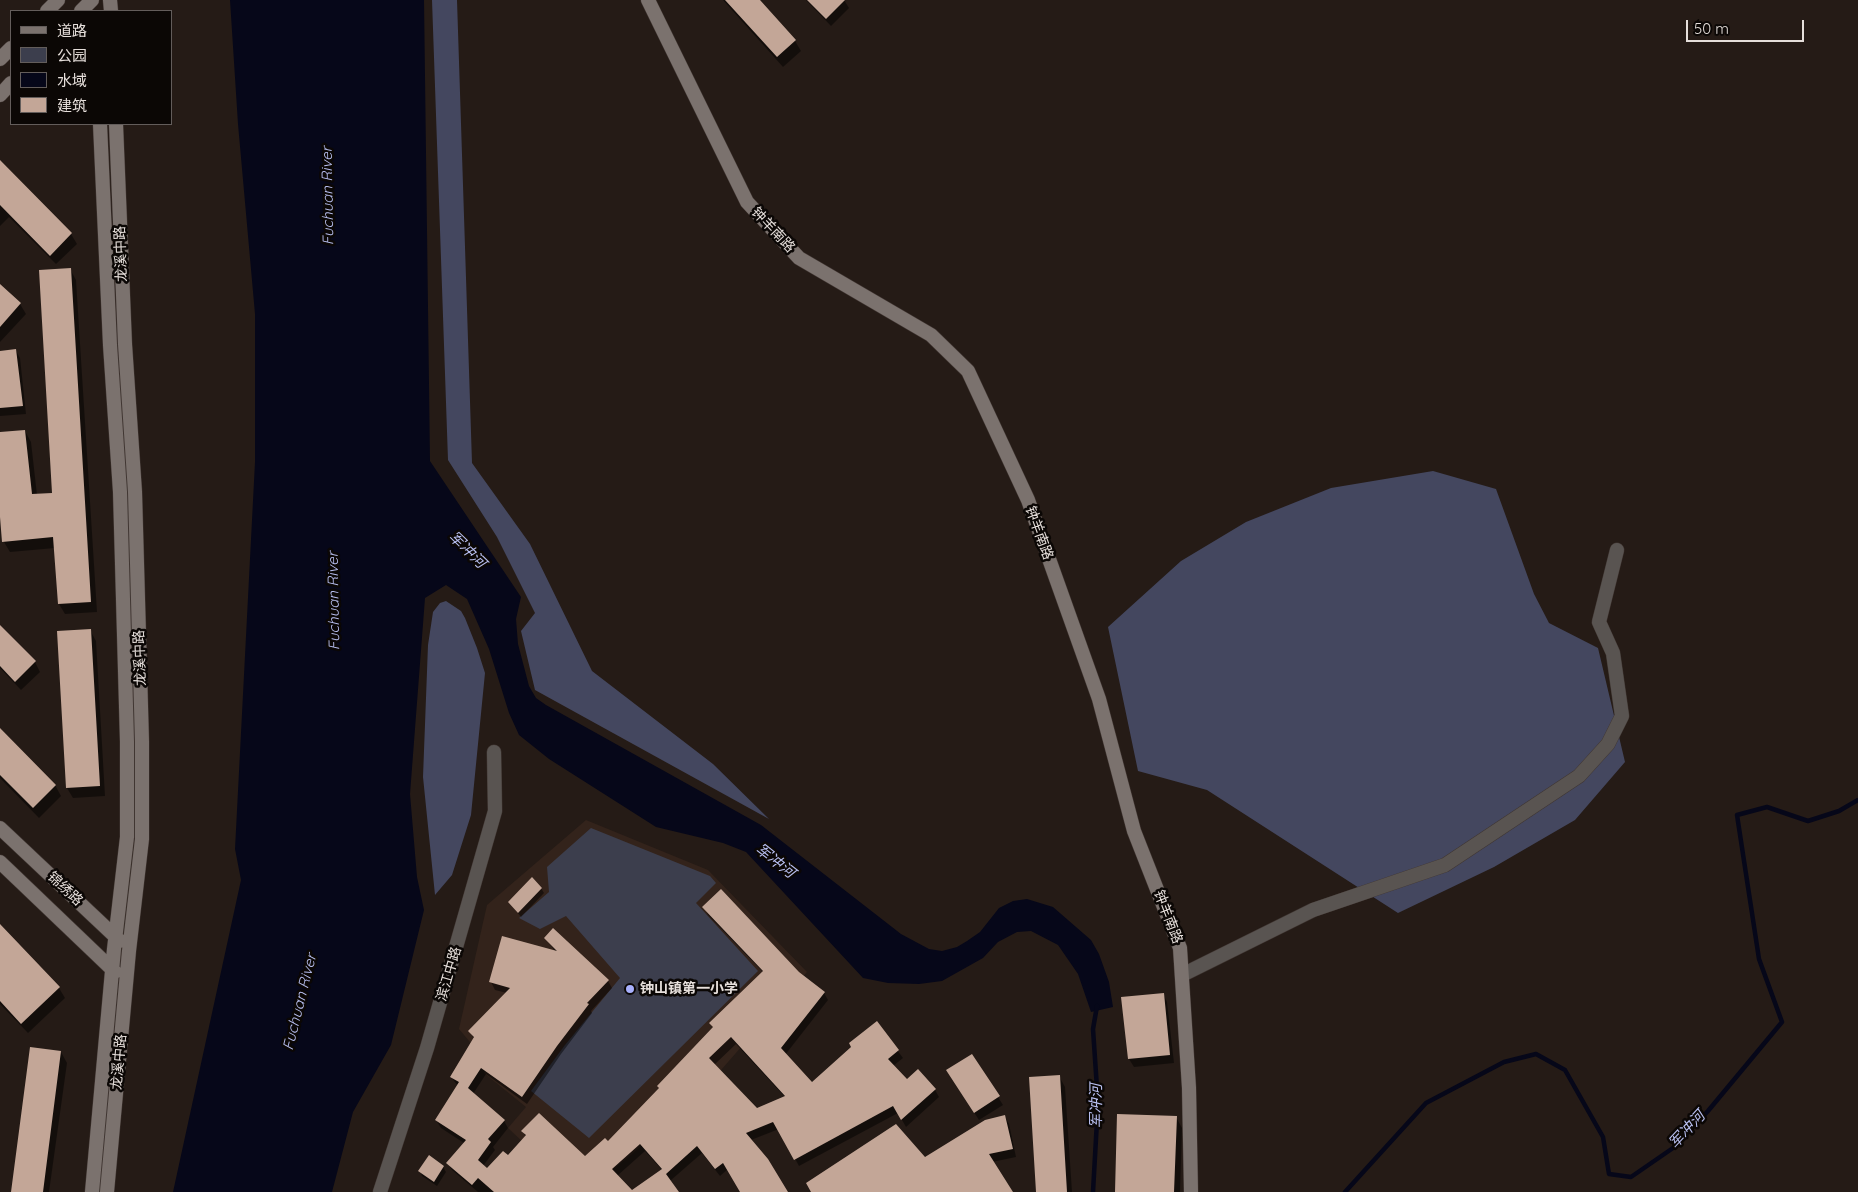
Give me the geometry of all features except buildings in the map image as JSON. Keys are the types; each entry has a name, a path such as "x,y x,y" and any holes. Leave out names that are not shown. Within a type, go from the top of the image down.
{"main road":[{"path":"48,10 58,0"},
{"path":"83,10 94,0"},
{"name":"钟羊南路","path":"648,0 748,202 799,258 931,335 968,371 1028,500 1100,699 1134,830 1180,948 1189,1088 1191,1192"},
{"path":"0,59 10,49"},
{"path":"0,95 10,84"},
{"name":"龙溪中路","path":"92,1192 112,969 127,838 127,742 120,492 110,345 100,125"},
{"name":"龙溪中路","path":"107,1192 129,951 142,839 142,742 135,492 125,344 116,125"},
{"name":"锦绣路","path":"0,828 129,951"},
{"name":"锦绣路","path":"0,862 126,983"}],"street":[{"path":"1182,976 1313,910 1445,864 1578,776 1608,744 1622,716 1613,653 1599,622 1616,550"},
{"name":"滨江中路","path":"380,1192 428,1048 495,811 494,752"}],"shaded area":[{"path":"432,0 457,0 472,463 530,544 592,671 713,764 769,819 535,690 521,631 535,613 497,537 448,460"},
{"path":"1433,471 1496,489 1534,594 1549,623 1598,648 1625,762 1575,820 1494,867 1398,913 1207,790 1138,771 1108,627 1181,561 1246,522 1331,488"},
{"path":"446,601 461,611 465,618 485,673 471,815 452,875 435,895 423,777 428,645 433,612 440,603"},
{"name":"钟山镇第一小学","path":"586,820 708,870 807,972 700,1094 631,1155 585,1192 576,1192 508,1128 526,1107 484,1073 490,1066 459,1029 487,905"}],"green space":[{"path":"591,828 710,876 716,883 696,903 758,971 589,1138 531,1091 565,1045 620,978 566,916 540,929 519,918 549,892 547,867"}],"water":[{"name":"Fuchuan River","path":"230,0 424,0 430,461 521,597 516,619 518,644 529,686 536,698 761,825 901,934 929,949 942,951 957,947 980,932 999,908 1013,901 1027,899 1053,907 1091,940 1099,954 1109,982 1113,1007 1091,1012 1078,974 1058,945 1031,931 1017,932 998,942 983,958 942,981 919,984 888,983 863,978 746,852 723,843 656,827 549,759 519,735 509,713 489,649 467,599 446,585 425,598 410,794 417,877 424,910 391,1045 353,1112 332,1192 173,1192 241,880 235,849 255,462 255,314 238,124"}],"waterway":[{"name":"军冲河","path":"1345,1192 1426,1103 1504,1062 1536,1054 1565,1070 1603,1137 1609,1174 1631,1177 1673,1148 1708,1111 1782,1022 1759,959 1737,815 1767,807 1808,821 1839,811 1858,800"},
{"name":"军冲河","path":"1093,1192 1098,1103 1093,1029 1097,1006"}],"place":[{"name":"钟山镇第一小学","path":"630,989"}]}
